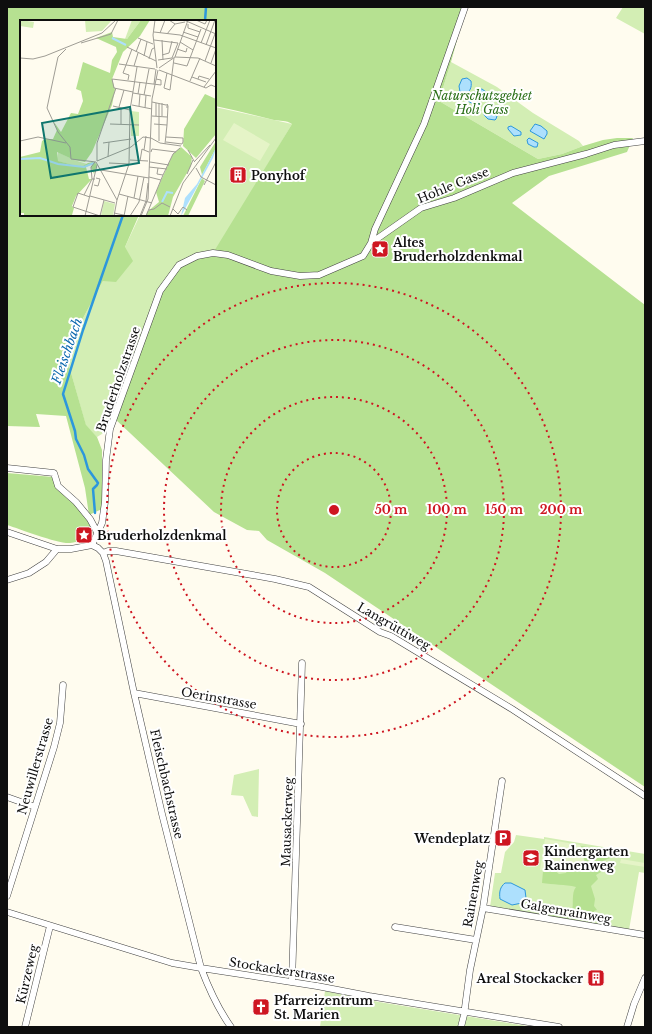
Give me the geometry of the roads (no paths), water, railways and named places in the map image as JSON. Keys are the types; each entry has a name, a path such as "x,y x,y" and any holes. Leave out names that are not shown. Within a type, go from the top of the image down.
{"street":[{"path":"371,243 377,224 424,124 466,7"},
{"name":"Hohle Gasse","path":"160,291 179,265 202,255 213,253 228,255 271,271 300,276 319,275 363,256 371,243 421,208 454,198 513,173 614,145 645,140"},
{"name":"Bruderholzstrasse","path":"92,545 102,523 105,502 106,460 110,429 160,291"},
{"path":"7,468 54,473 58,486 76,502 90,519 97,532"},
{"path":"7,532 57,549 71,549 92,545 104,553"},
{"path":"7,580 29,572 46,562 57,549"},
{"name":"Langrüttiweg","path":"104,553 108,551 116,551 275,579 309,587 380,632 391,636 512,709 645,796"},
{"name":"Fleischbachstrasse","path":"104,553 162,814 201,968 210,992 231,1027"},
{"name":"Mausackerweg","path":"292,982 302,663"},
{"name":"Neuwillerstrasse","path":"7,896 54,747 60,722 63,685"},
{"name":"Oerinstrasse","path":"134,693 300,724"},
{"name":"Rainenweg","path":"461,1027 465,1011 470,970 483,908 502,781"},
{"path":"7,796 35,807"},
{"name":"Galgenrainweg","path":"483,908 645,935"},
{"name":"Stockackerstrasse","path":"7,912 172,963 559,1027"},
{"name":"Kürzeweg","path":"25,1027 50,926"},
{"path":"395,927 476,940"},
{"path":"627,1027 634,1004 645,978"}],"water":[{"path":"467,78 471,81 471,87 465,95 460,92 459,86 462,79"},
{"path":"482,89 486,92 486,98 478,102 480,106 476,106 468,101 467,98 473,95 476,90"},
{"path":"487,111 497,116 495,120 488,119 484,115 484,112"},
{"path":"535,124 541,126 547,131 544,139 530,131"},
{"path":"511,126 521,132 521,135 514,136 508,129 508,127"},
{"path":"529,138 538,143 537,147 528,144 527,140"},
{"path":"505,883 511,883 525,890 526,898 522,903 512,905 500,899 500,890"}],"waterway":[{"name":"Fleischbach","path":"205,20 206,7"},
{"name":"Fleischbach","path":"95,513 93,489 98,483 88,469 84,455 76,439 75,431 63,394 83,330 123,216"}],"place":[{"name":"Ponyhof","path":"238,175"},
{"name":"Altes Bruderholzdenkmal","path":"380,249"},
{"name":"Bruderholzdenkmal","path":"84,535"},
{"name":"Wendeplatz","path":"503,838"},
{"name":"Kindergarten Rainenweg","path":"531,858"},
{"name":"Areal Stockacker","path":"596,978"},
{"name":"Pfarreizentrum St. Marien","path":"261,1007"}],"park label":[{"name":"Naturschutzgebiet Holi Gass","path":"482,102"}]}
